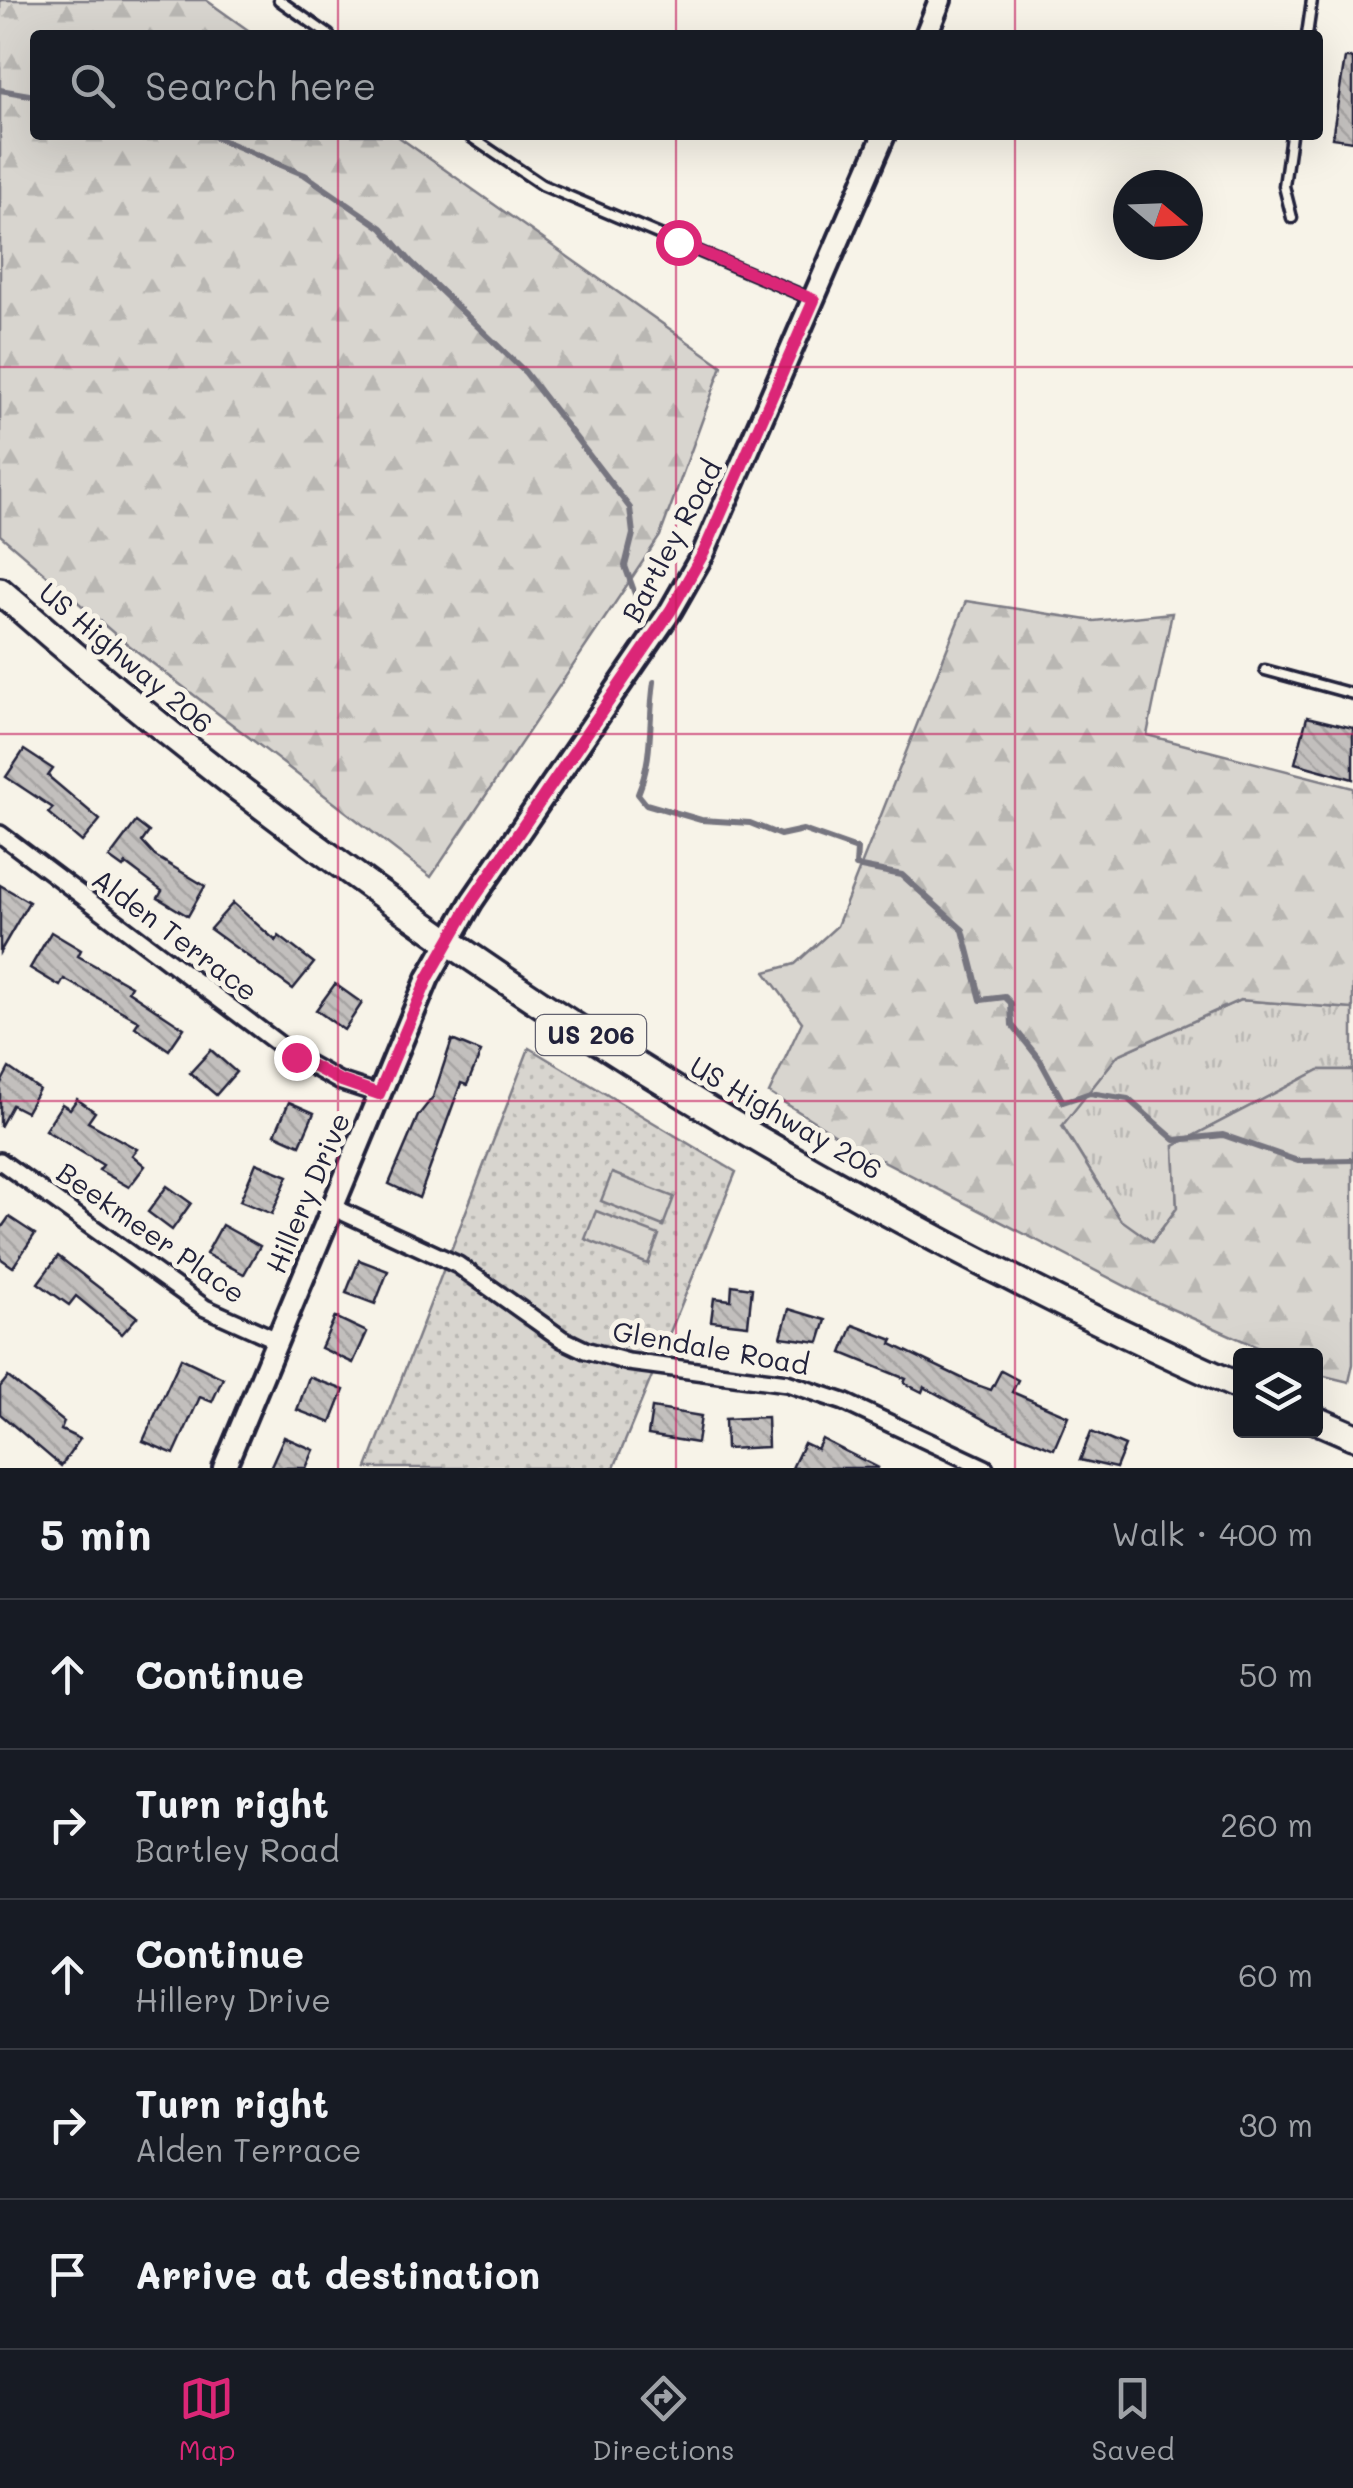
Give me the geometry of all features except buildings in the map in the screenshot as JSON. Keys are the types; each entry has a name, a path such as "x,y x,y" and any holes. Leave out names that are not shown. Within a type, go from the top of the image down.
{"highway":[{"name":"US Highway 206","path":"0,591 263,808 448,941 613,1050 871,1203 1015,1280 1233,1384"},
{"path":"1323,1423 1353,1436"}],"street":[{"path":"928,30 940,0"},
{"name":"Bartley Road","path":"448,941 688,581 734,492 882,140"},
{"name":"Alden Terrace","path":"0,834 296,1057 339,1080 379,1094"},
{"name":"Hillery Drive","path":"224,1468 379,1094 448,941"},
{"name":"Beekmeer Place","path":"0,1161 204,1308 277,1340"},
{"name":"Glendale Road","path":"332,1207 458,1265 562,1339 586,1350 628,1362 787,1383 844,1402 951,1461 984,1468"}],"lane":[{"path":"279,0 322,30"},
{"path":"1308,30 1312,0"},
{"path":"475,140 542,185 814,300"},
{"path":"1289,140 1284,186 1292,218"},
{"path":"1265,670 1353,694"}],"green space":[{"path":"0,0 206,0 248,30 30,30 30,140 403,140 722,366 660,536 431,877 117,636 0,535"},
{"path":"966,601 1094,621 1172,613 1147,735 1353,788 1353,1009 1240,1000 1118,1055 1062,1126 1120,1219 1152,1242 1177,1208 1174,1146 1319,1070 1353,1070 1353,1364 1349,1382 1323,1376 1323,1348 1259,1348 1156,1302 847,1142 769,1093 802,1022 765,972 795,964 837,926"},
{"path":"1240,1000 1353,1009 1353,1070 1319,1070 1174,1146 1177,1208 1152,1242 1120,1220 1062,1125 1118,1055"},
{"path":"529,1048 736,1172 614,1468 367,1468"},
{"path":"612,1173 674,1197 663,1226 601,1201"},
{"path":"596,1211 659,1235 648,1264 585,1239"}],"waterway":[{"path":"0,90 30,95"},
{"path":"222,140 305,175 382,228 411,262 525,372 630,508 633,534 625,566 640,608"},
{"path":"654,682 649,752 638,794 646,804 701,820 750,823 780,835 803,830 857,849 856,866 902,875 963,930 981,1000 1005,997 1011,1003 1012,1025 1040,1060 1063,1102 1090,1093 1128,1099 1175,1140 1223,1135 1298,1161 1353,1160"}],"route":[{"path":"296,1057 339,1080 379,1094 428,978 472,901 671,610 734,492 814,300 678,242"}]}
